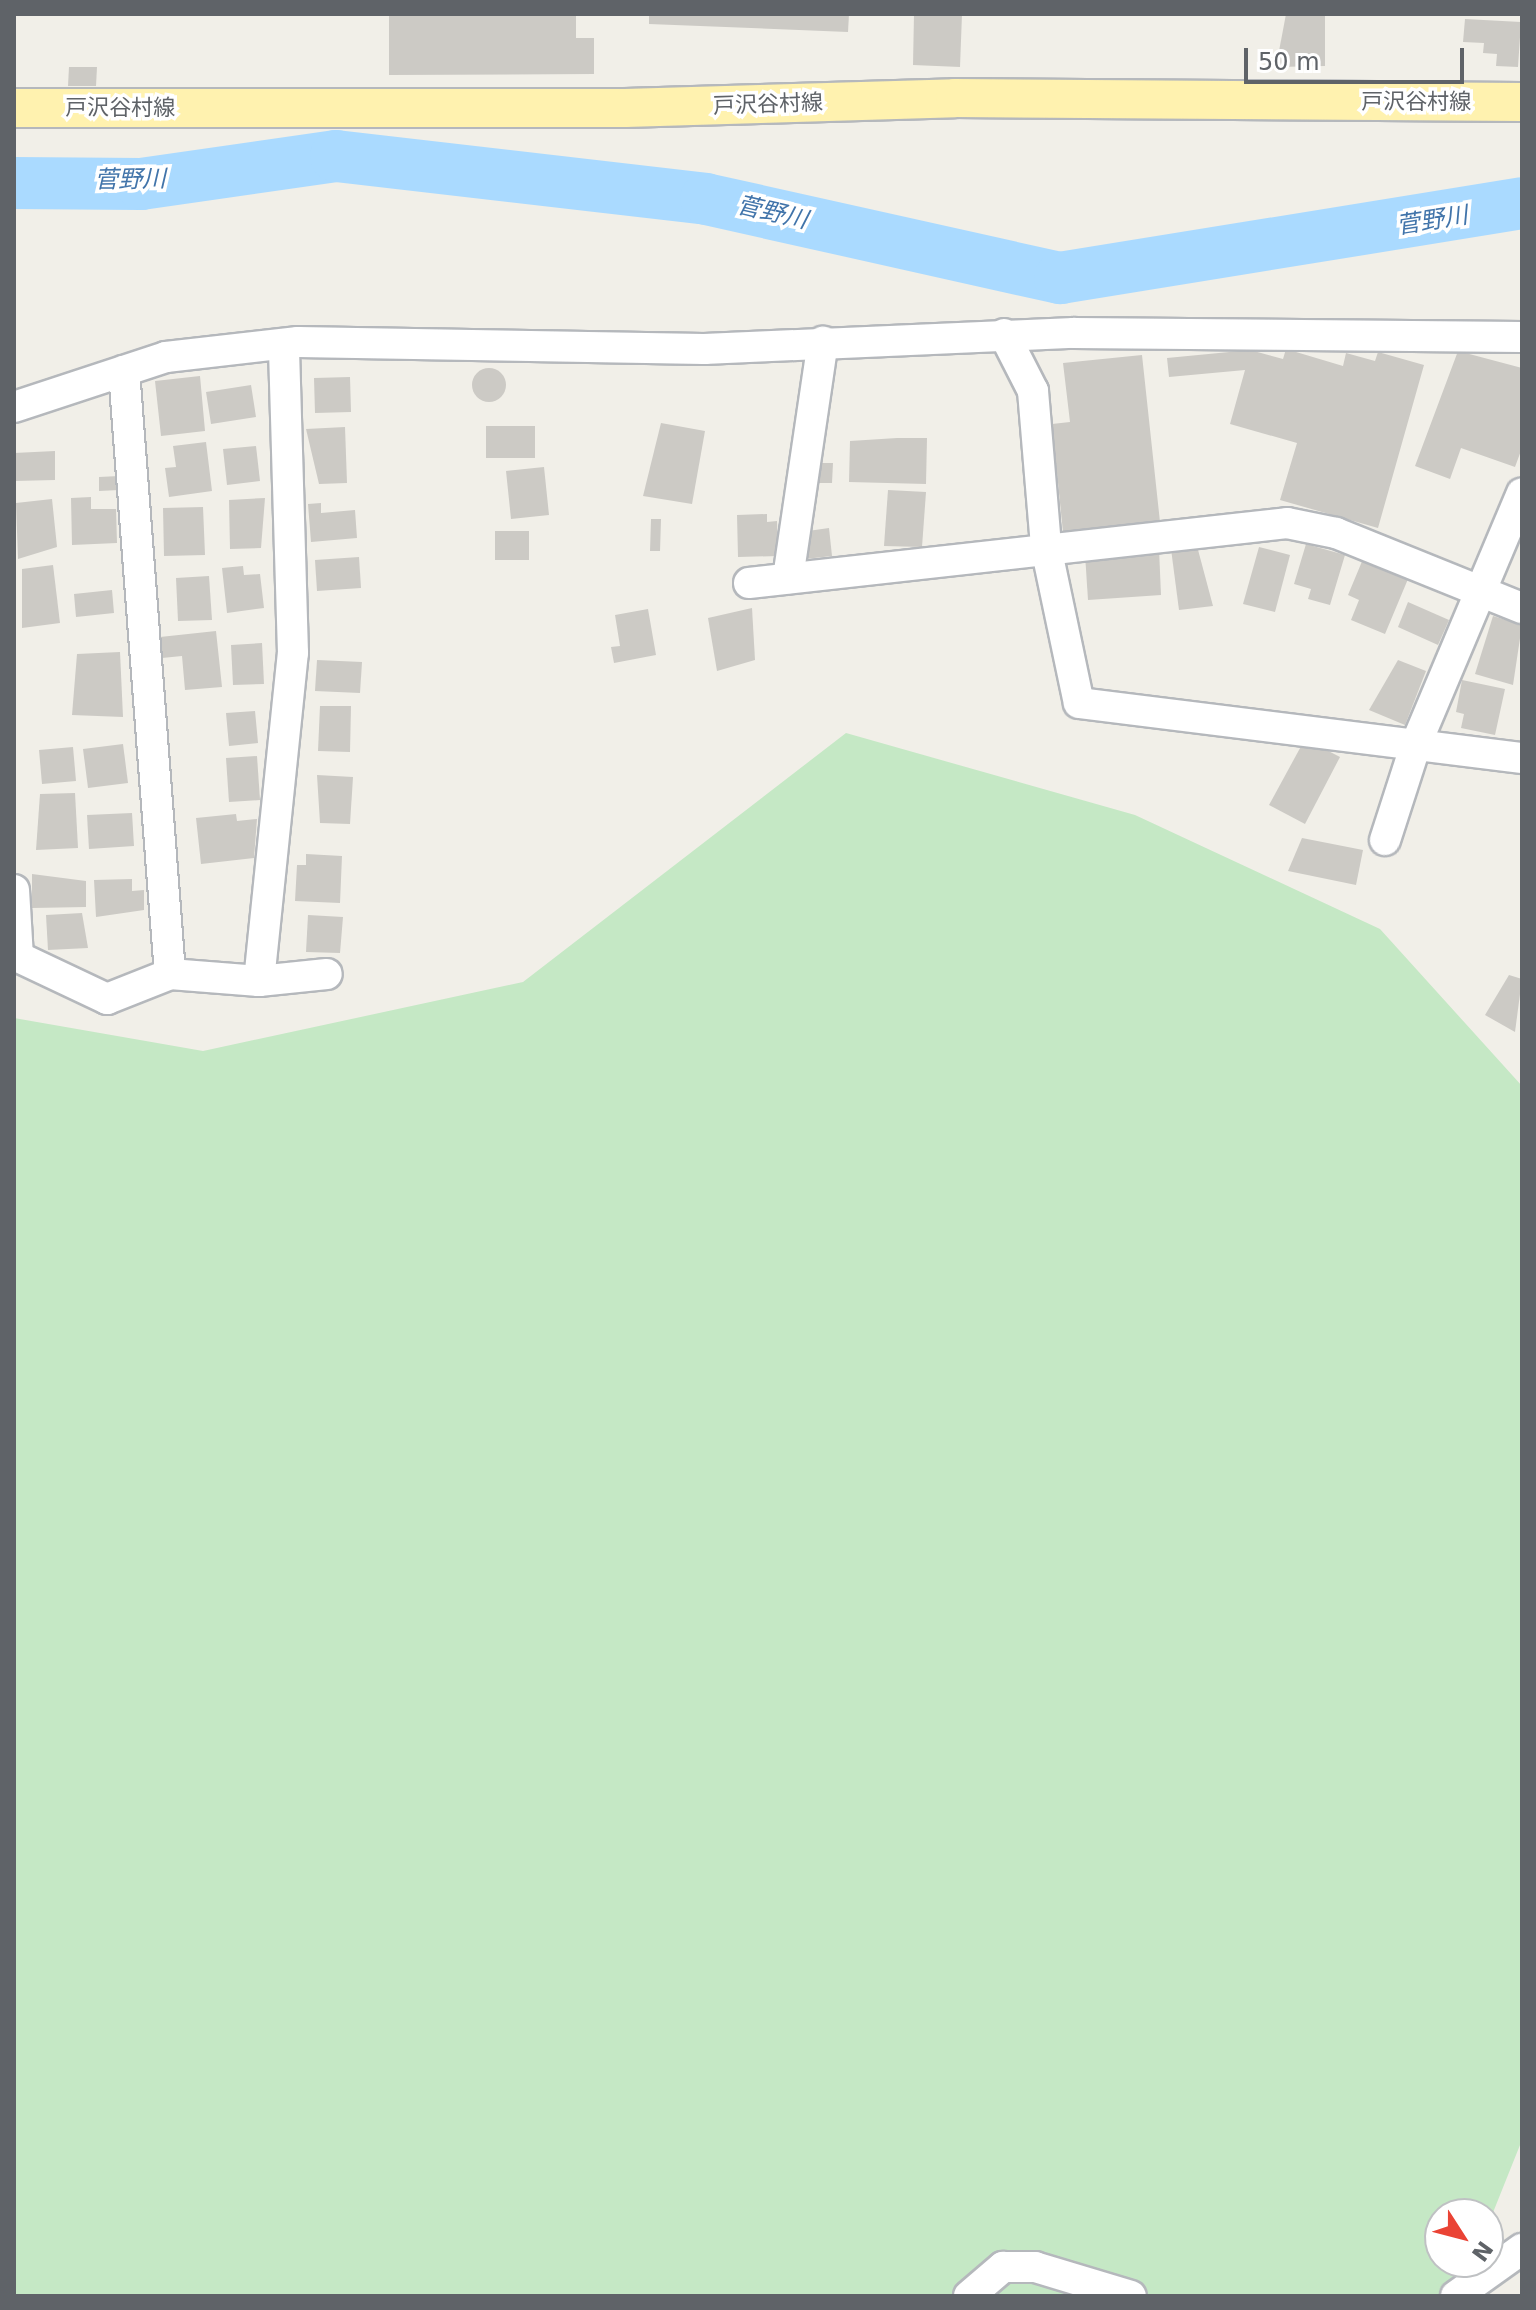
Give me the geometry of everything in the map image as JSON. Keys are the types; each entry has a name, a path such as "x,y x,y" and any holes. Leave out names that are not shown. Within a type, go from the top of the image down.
{"main road":[{"name":"戸沢谷村線","path":"14,108 625,108 955,98 1522,102"}],"street":[{"path":"1004,334 1033,391 1046,547 1079,703 1522,758"},
{"path":"14,407 166,357 284,344 704,349 1004,334 1522,337"},
{"path":"788,578 823,342"},
{"path":"259,981 293,653 284,344"},
{"path":"124,371 170,974"},
{"path":"1385,840 1416,744 1522,493"},
{"path":"749,583 1046,547 1287,523 1336,533 1522,608"},
{"path":"14,890 16,956 107,999 170,974 259,981 327,974"},
{"path":"1456,2296 1522,2249"},
{"path":"969,2296 1003,2267 1035,2267 1131,2296"}],"green space":[{"path":"846,733 1135,815 1380,929 1522,1086 1522,2140 1499,2198 1424,2198 1424,2278 1467,2278 1460,2296 14,2296 14,1018 203,1051 523,982"}],"building":[{"path":"389,14 576,14 576,38 594,38 594,74 389,75"},
{"path":"649,14 849,14 848,32 649,24"},
{"path":"914,14 962,14 960,67 913,65"},
{"path":"1286,14 1325,14 1325,66 1276,67"},
{"path":"1465,19 1521,22 1518,67 1496,66 1497,54 1483,53 1484,43 1463,42"},
{"path":"69,67 97,67 96,86 68,86"},
{"path":"1286,349 1343,366 1346,353 1375,361 1378,352 1424,365 1378,528 1280,500 1297,443 1230,424 1245,370 1169,377 1167,358 1250,350 1283,359"},
{"path":"1458,351 1522,368 1522,448 1515,467 1461,448 1450,479 1415,466"},
{"path":"1142,355 1160,522 1063,532 1052,424 1070,422 1063,363"},
{"path":"489,368 501,373 506,385 501,397 489,402 477,397 472,385 477,373"},
{"path":"200,376 205,431 161,436 155,381"},
{"path":"350,377 351,412 315,413 314,378"},
{"path":"251,385 256,417 211,424 206,392"},
{"path":"661,423 705,431 692,504 643,496"},
{"path":"486,426 535,426 535,458 486,458"},
{"path":"345,427 347,483 319,484 306,429"},
{"path":"927,438 926,484 849,482 850,441"},
{"path":"206,442 212,491 169,497 165,468 176,467 173,446"},
{"path":"256,446 260,481 227,485 223,449"},
{"path":"55,451 55,480 14,481 14,453"},
{"path":"815,463 833,463 832,483 813,483"},
{"path":"544,467 549,515 511,519 506,471"},
{"path":"119,476 119,490 99,491 99,477"},
{"path":"888,490 926,492 922,547 884,546"},
{"path":"91,497 91,509 116,509 117,543 72,545 71,498"},
{"path":"265,498 261,548 230,549 229,500"},
{"path":"52,499 57,547 18,559 16,503"},
{"path":"321,503 321,513 355,510 357,538 311,542 308,504"},
{"path":"203,507 205,555 164,556 163,508"},
{"path":"767,514 767,522 777,521 778,556 738,557 737,515"},
{"path":"651,519 661,519 660,551 650,551"},
{"path":"829,528 832,556 805,559 801,532"},
{"path":"495,531 529,531 529,560 495,560"},
{"path":"1306,544 1345,555 1330,605 1308,599 1311,589 1294,584"},
{"path":"1197,546 1213,606 1179,610 1171,549"},
{"path":"1259,547 1290,555 1275,612 1243,604"},
{"path":"1159,549 1161,595 1088,600 1085,554"},
{"path":"359,557 361,588 317,591 315,560"},
{"path":"1363,559 1408,579 1385,634 1351,620 1359,600 1348,595"},
{"path":"53,565 60,623 22,628 22,569"},
{"path":"243,566 244,575 260,574 264,608 227,613 222,568"},
{"path":"209,576 212,620 178,621 176,578"},
{"path":"112,590 114,613 76,617 74,594"},
{"path":"1408,602 1449,620 1438,645 1398,627"},
{"path":"752,608 755,660 717,671 708,618"},
{"path":"648,609 656,655 614,663 611,647 620,646 615,615"},
{"path":"1493,616 1522,625 1513,685 1475,674"},
{"path":"216,631 222,687 185,690 182,656 162,658 160,637"},
{"path":"262,643 264,684 233,685 231,645"},
{"path":"120,652 123,717 72,715 77,654"},
{"path":"317,660 362,662 360,693 315,691"},
{"path":"1398,660 1426,671 1405,725 1369,710"},
{"path":"1462,680 1505,689 1495,735 1461,728 1464,714 1456,712"},
{"path":"320,706 351,706 350,752 318,751"},
{"path":"255,711 258,743 229,746 226,713"},
{"path":"1305,739 1340,757 1305,824 1269,805"},
{"path":"123,744 128,783 88,788 83,749"},
{"path":"73,747 76,781 42,784 39,750"},
{"path":"257,756 260,800 229,802 226,758"},
{"path":"317,775 353,777 350,824 320,823"},
{"path":"75,793 78,848 36,850 40,794"},
{"path":"132,813 134,846 89,849 87,815"},
{"path":"236,814 237,821 257,819 254,858 201,864 196,818"},
{"path":"1302,838 1363,850 1356,885 1288,871"},
{"path":"306,854 342,856 340,903 295,901 297,865 306,865"},
{"path":"32,874 86,881 86,907 32,908"},
{"path":"132,879 132,891 144,890 144,910 96,917 94,880"},
{"path":"82,913 88,948 48,950 46,915"},
{"path":"308,915 343,917 340,953 306,952"},
{"path":"1509,975 1522,979 1515,1032 1485,1015"}],"waterway":[{"name":"菅野川","path":"14,183 141,184 336,156 706,199 1060,278 1522,203"}]}
